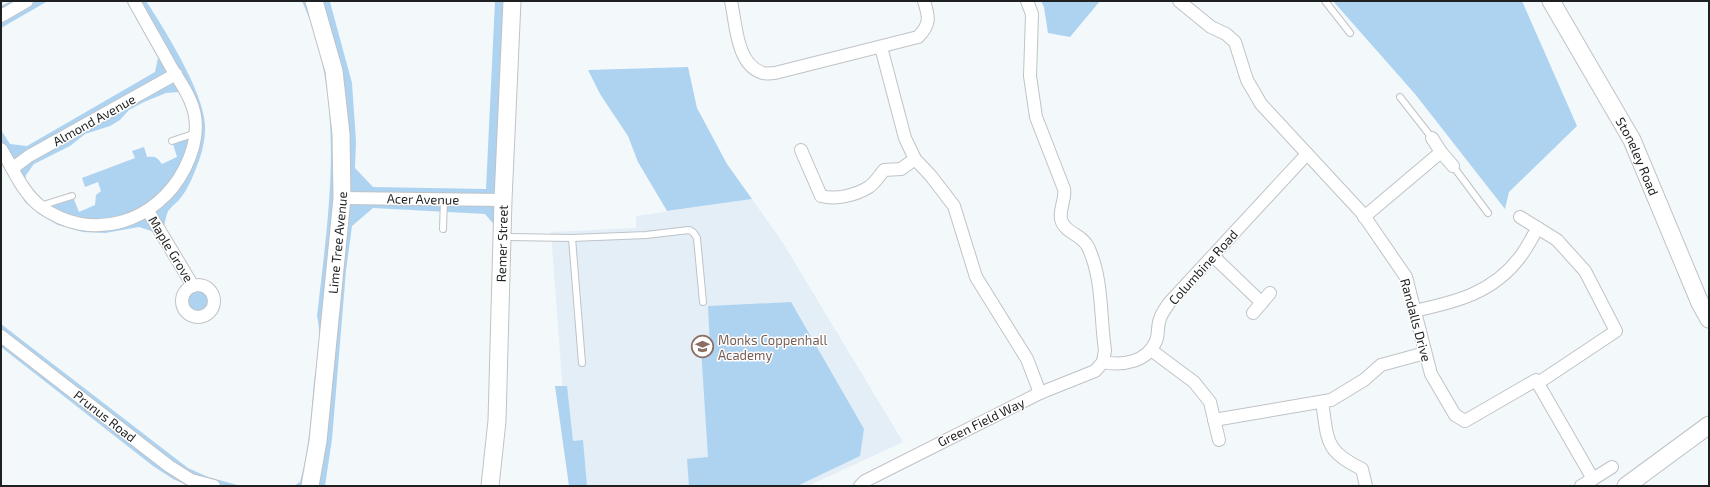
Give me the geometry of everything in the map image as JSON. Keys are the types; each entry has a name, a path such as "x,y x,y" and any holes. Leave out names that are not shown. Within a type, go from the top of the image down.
{"street":[{"path":"1,16 27,1"},
{"path":"1,149 27,193 40,206 61,218 83,224 103,225 126,222 148,211 169,194 181,177 192,155 196,133 195,115 186,90 134,1"},
{"name":"Lime Tree Avenue","path":"310,486 318,441 342,198 341,134 334,71 314,1"},
{"name":"Remer Street","path":"490,486 498,421 503,200 512,1"},
{"path":"731,1 742,54 752,67 763,74 775,73 918,37 926,29 928,20 924,1"},
{"path":"1027,1 1032,14 1030,76 1036,118 1064,189 1065,197 1062,204 1061,218 1065,227 1082,239 1088,246 1097,276 1105,350 1103,362 1115,365 1127,363 1141,359 1151,350 1194,382 1210,402 1219,440"},
{"name":"Stoneley Road","path":"1551,1 1632,140 1700,303 1709,319"},
{"name":"Randalls Drive","path":"1187,4 1210,27 1226,34 1235,42 1247,80 1262,104 1364,217 1406,277 1431,374 1455,415 1465,421 1536,380 1538,383"},
{"path":"881,47 905,138 915,159 931,176 954,206 976,277 1027,359 1040,392"},
{"name":"Almond Avenue","path":"12,168 29,156 176,74"},
{"path":"1432,138 1441,152 1454,166"},
{"path":"801,150 821,196 830,198 840,197 871,186 884,170 901,168 915,159"},
{"path":"1364,217 1441,152"},
{"name":"Columbine Road","path":"1151,350 1157,340 1160,319 1169,303 1307,154"},
{"name":"Acer Avenue","path":"342,198 503,200"},
{"name":"Maple Grove","path":"148,211 193,286"},
{"path":"1520,217 1557,240 1585,270 1616,330 1538,383 1593,479"},
{"path":"1414,311 1458,301 1481,292 1502,276 1520,257 1538,228"},
{"path":"1213,256 1262,303"},
{"path":"1253,313 1270,293"},
{"name":"Prunus Road","path":"1,336 170,466 192,480 214,486"},
{"path":"1214,420 1330,400 1348,391 1381,365 1425,353"},
{"name":"Green Field Way","path":"860,486 872,477 1040,392 1095,371 1103,362"},
{"path":"1322,402 1328,442 1334,451 1346,462 1362,469 1366,486"},
{"path":"1626,486 1709,425"},
{"path":"1581,486 1612,467"}],"lane":[{"path":"1325,1 1350,33"},
{"path":"1400,96 1432,138"},
{"path":"172,141 196,133"},
{"path":"1454,166 1488,212"},
{"path":"40,206 72,196"},
{"path":"443,229 444,199"},
{"path":"502,237 572,238 646,235 688,230 693,232 697,238 702,302"},
{"path":"572,238 582,363"}],"shaded area":[{"path":"11,1 48,1 1,28 1,6"},
{"path":"127,1 146,1 182,61 198,95 203,110 205,130 201,154 184,194 168,211 163,235 139,227 105,233 83,232 58,225 39,214 25,202 1,163 1,130 10,144 27,146 155,72 158,58","holes":["179,92 195,115 196,133 172,141 177,157 162,164 156,158 147,157 144,147 132,151 135,158 82,178 85,187 98,182 101,191 96,195 95,205 79,212 71,192 40,206 24,188 26,175 34,164 70,146 85,134 110,126 120,120 129,110 144,102 166,93"]},
{"path":"302,1 330,2 352,83 356,141 355,168 373,187 486,189 495,1 512,1 496,227 485,214 373,208 352,226 346,271 332,439 325,486 294,486 300,482 306,458 309,433 318,349 319,332 317,316 326,236 331,156 330,117 325,78 316,39"},
{"path":"1041,1 1100,1 1070,37 1048,33 1044,7"},
{"path":"1333,1 1522,1 1577,126 1509,192 1505,209 1415,94"},
{"path":"688,67 697,108 727,164 752,199 667,211 638,162 628,136 600,94 588,70"},
{"name":"Monks Coppenhall Academy","path":"752,199 783,243 903,442 808,486 570,486 551,232 636,228 636,216"},
{"path":"198,286 209,290 213,301 209,312 198,316 187,312 183,301 187,290"},
{"path":"791,302 864,429 860,456 797,486 689,486 687,459 708,457 701,349 710,348 708,306"},
{"path":"1,324 188,468 208,477 241,486 189,486 173,479 153,466 1,347"},
{"path":"555,386 567,386 573,441 583,440 587,486 569,486"}],"place":[{"name":"Monks Coppenhall Academy","path":"703,347"}]}
